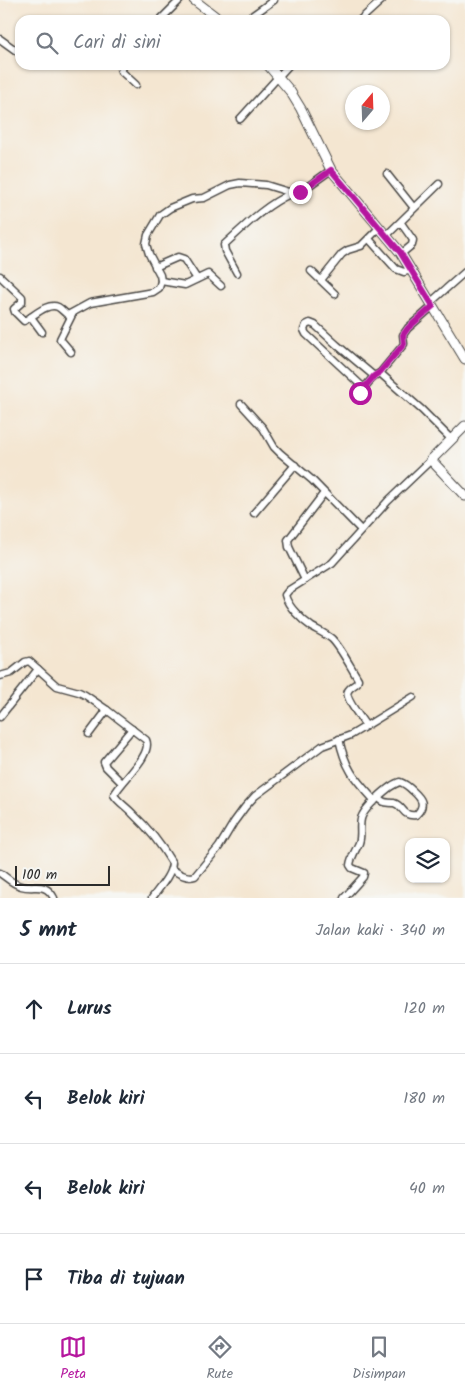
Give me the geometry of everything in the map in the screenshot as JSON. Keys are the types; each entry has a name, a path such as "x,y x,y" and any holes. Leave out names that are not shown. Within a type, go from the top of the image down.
{"street":[{"path":"165,15 180,0"},
{"path":"194,0 214,15"},
{"path":"253,15 274,0"},
{"path":"366,15 382,0"},
{"path":"0,39 15,50"},
{"path":"122,70 136,86"},
{"path":"273,70 290,91 301,109 331,170 401,254 465,360"},
{"path":"240,120 284,70"},
{"path":"237,273 225,251 224,245 252,218 279,199 292,193 300,192 331,170"},
{"path":"388,174 414,208"},
{"path":"0,276 22,297 22,302 14,309 23,321 52,306 60,308 68,315 90,303 153,292 159,288 161,281 146,244 148,235 160,215 170,208 192,199 204,198 230,185 240,183 266,185 292,193"},
{"path":"387,235 439,184"},
{"path":"401,223 413,240 412,245 401,254"},
{"path":"321,280 342,254 357,248 380,228"},
{"path":"369,239 396,269 404,272 411,270"},
{"path":"155,267 178,257 184,259 198,279"},
{"path":"311,270 335,294"},
{"path":"451,439 422,410 377,374 337,346 315,325 310,323 306,325 304,330 362,390 377,374 404,344 403,335 408,328 465,272"},
{"path":"161,281 185,285 208,274 221,286"},
{"path":"71,352 62,344 60,339 72,313"},
{"path":"31,317 42,332"},
{"path":"241,404 263,428 274,448 295,465 361,530"},
{"path":"366,726 349,701 347,694 348,690 357,683 358,679 332,639 303,620 285,597 285,594 332,563 388,501 465,426"},
{"path":"431,460 465,496"},
{"path":"254,513 295,465"},
{"path":"305,580 288,540 324,493"},
{"path":"0,676 11,673 27,661 30,662 58,687 82,693 146,740 148,749 144,757 115,792 114,796 142,822 172,863 171,869 152,898"},
{"path":"0,717 38,669"},
{"path":"171,869 185,876 195,876 219,848 244,806 255,796 322,746 359,731 413,697"},
{"path":"0,704 6,710"},
{"path":"89,734 107,710"},
{"path":"122,783 106,767 104,762 132,729"},
{"path":"339,739 345,764 352,775 376,799 396,804 408,815 416,815 421,809 422,804 420,797 403,783 392,785 376,799 360,820 360,837 350,860 352,868 364,873 363,877 344,898"},
{"path":"0,874 19,886 40,886 52,894 54,898"}],"route":[{"path":"300,192 331,170 400,252 433,306 408,328 403,335 404,344 360,393"}]}
